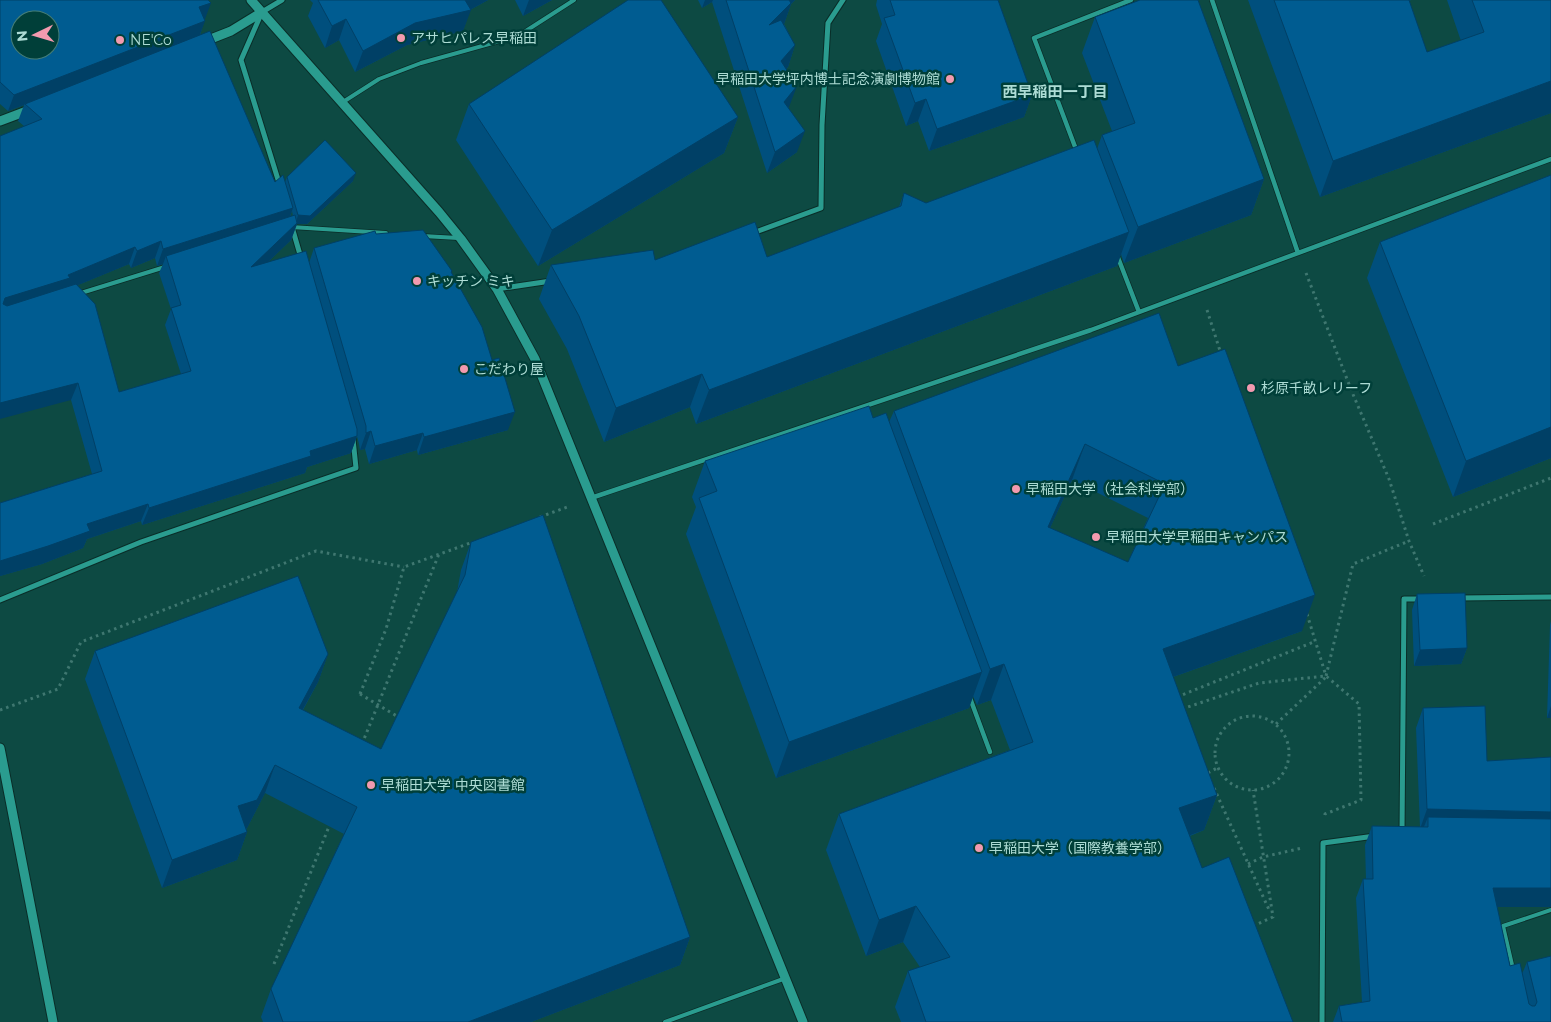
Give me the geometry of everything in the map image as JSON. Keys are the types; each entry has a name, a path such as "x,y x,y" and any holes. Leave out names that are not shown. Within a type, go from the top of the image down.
{"street":[{"path":"251,0 439,212 498,289 535,359 803,1022"},
{"path":"194,46 231,32 282,0"},
{"path":"746,235 821,208 822,125 828,23 843,0"},
{"path":"1079,157 1034,38 1131,0"},
{"path":"1212,0 1298,253"},
{"path":"262,12 241,60 281,190"},
{"path":"0,121 37,107"},
{"path":"591,498 1082,333 1551,159"},
{"path":"289,218 303,265"},
{"path":"1114,248 1139,312"},
{"path":"498,289 556,280"},
{"path":"861,406 865,416"},
{"path":"0,600 141,542 356,468 355,445 352,435"},
{"path":"1454,598 1551,597"},
{"path":"1393,834 1402,832 1404,599 1434,599"},
{"path":"969,696 990,752"},
{"path":"0,748 52,1022"},
{"path":"1322,1022 1323,843 1383,835"}],"lane":[{"path":"342,104 379,79 421,64 518,36 574,0"},
{"path":"283,230 292,227 391,234"},
{"path":"421,236 461,239"},
{"path":"75,295 170,265"},
{"path":"1402,832 1412,832"},
{"path":"1514,974 1503,926 1551,910"},
{"path":"665,1022 786,978"}],"path":[{"path":"1298,253 1352,392 1389,479 1409,541 1434,599"},
{"path":"1200,289 1223,358"},
{"path":"1433,524 1551,478"},
{"path":"538,518 591,498"},
{"path":"0,710 58,689 81,642 316,551 404,567 475,541"},
{"path":"1276,724 1326,676 1353,564 1409,541"},
{"path":"362,745 439,554"},
{"path":"400,718 360,694 386,629 404,567"},
{"path":"1248,864 1263,857 1323,843 1325,814 1361,800 1360,704 1326,676 1304,605"},
{"path":"1174,698 1316,641"},
{"path":"1176,711 1259,683 1326,676"},
{"path":"1177,706 1181,714"},
{"path":"1241,716 1266,717 1276,724 1284,733 1289,745 1289,757 1286,768 1279,778 1270,786 1258,790 1246,790 1224,779 1217,768 1214,756 1215,743 1220,731 1229,722 1241,716"},
{"path":"1204,765 1208,773 1217,768"},
{"path":"1212,782 1273,917"},
{"path":"1253,790 1273,917"},
{"path":"274,964 333,818"},
{"path":"1245,930 1273,917"}],"building":[{"path":"0,0 208,0 211,3 199,7 205,21 14,95 0,82"},
{"path":"318,0 465,0 471,10 415,23 363,51 346,19 332,26"},
{"path":"628,0 661,0 738,117 552,230 469,104"},
{"path":"726,0 789,0 791,3 769,25 781,20 795,45 781,61 797,86 784,102 805,131 775,152"},
{"name":"早稲田大学坪内博士記念演劇博物館","path":"890,0 998,0 1032,95 937,129 926,99 915,103 884,18 895,15"},
{"path":"1140,0 1198,0 1264,179 1138,227 1102,135 1135,123 1095,17"},
{"path":"1274,0 1409,0 1427,52 1484,32 1472,0 1551,0 1551,81 1333,161"},
{"path":"210,31 275,182 283,175 293,208 163,249 161,241 137,251 135,247 68,275 70,278 5,298 3,304 7,306 76,284 95,304 119,392 191,371 171,308 181,305 166,256 295,215 297,223 251,267 306,251 357,429 357,436 310,451 311,456 149,508 148,504 87,524 90,531 0,561 0,503 102,471 78,383 0,403 0,136 42,119 25,104"},
{"path":"325,140 356,173 310,216 298,215 287,177"},
{"path":"1094,140 1129,232 709,390 702,374 616,408 579,316 551,265 653,250 655,260 755,222 767,257 901,206 904,193 926,203"},
{"path":"1551,175 1551,427 1466,461 1380,242"},
{"path":"423,230 452,271 482,327 492,360 499,358 515,412 424,437 423,433 375,446 371,431 366,433 366,426 314,248 375,231 376,234"},
{"path":"1159,313 1178,366 1225,349 1315,595 1163,649 1217,795 1179,808 1202,868 1229,857 1293,1022 926,1022 908,971 950,957 916,906 879,920 839,814 1033,742 1004,664 990,669 894,411","holes":["1085,444 1165,484 1128,562 1048,527"]},
{"path":"869,406 873,418 886,413 982,672 789,742 699,498 717,491 705,461"},
{"name":"早稲田大学 中央図書館","path":"543,515 690,937 468,1022 283,1022 271,989 357,807 275,765 257,800 238,806 247,832 172,860 95,651 298,576 328,654 299,708 381,749 465,575 471,542"},
{"path":"1465,593 1467,648 1420,650 1417,594"},
{"path":"1485,706 1487,761 1551,757 1551,812 1427,809 1423,708"},
{"path":"1428,817 1551,819 1551,888 1493,888 1510,966 1520,963 1529,1004 1532,1006 1535,1006 1537,1002 1527,962 1551,956 1551,1022 1342,1022 1339,1006 1370,1001 1363,879 1373,879 1372,826 1428,827"}],"place":[{"name":"アサヒパレス早稲田","path":"401,38"},
{"name":"NE'Co","path":"120,40"},
{"name":"早稲田大学坪内博士記念演劇博物館","path":"950,79"},
{"name":"キッチン ミキ","path":"417,281"},
{"name":"こだわり屋","path":"464,369"},
{"name":"杉原千畝レリーフ","path":"1251,388"},
{"name":"早稲田大学（社会科学部）","path":"1016,489"},
{"name":"早稲田大学早稲田キャンパス","path":"1096,537"},
{"name":"早稲田大学 中央図書館","path":"371,785"},
{"name":"早稲田大学（国際教養学部）","path":"979,848"}],"district":[{"name":"西早稲田一丁目","path":"1055,92"}]}
